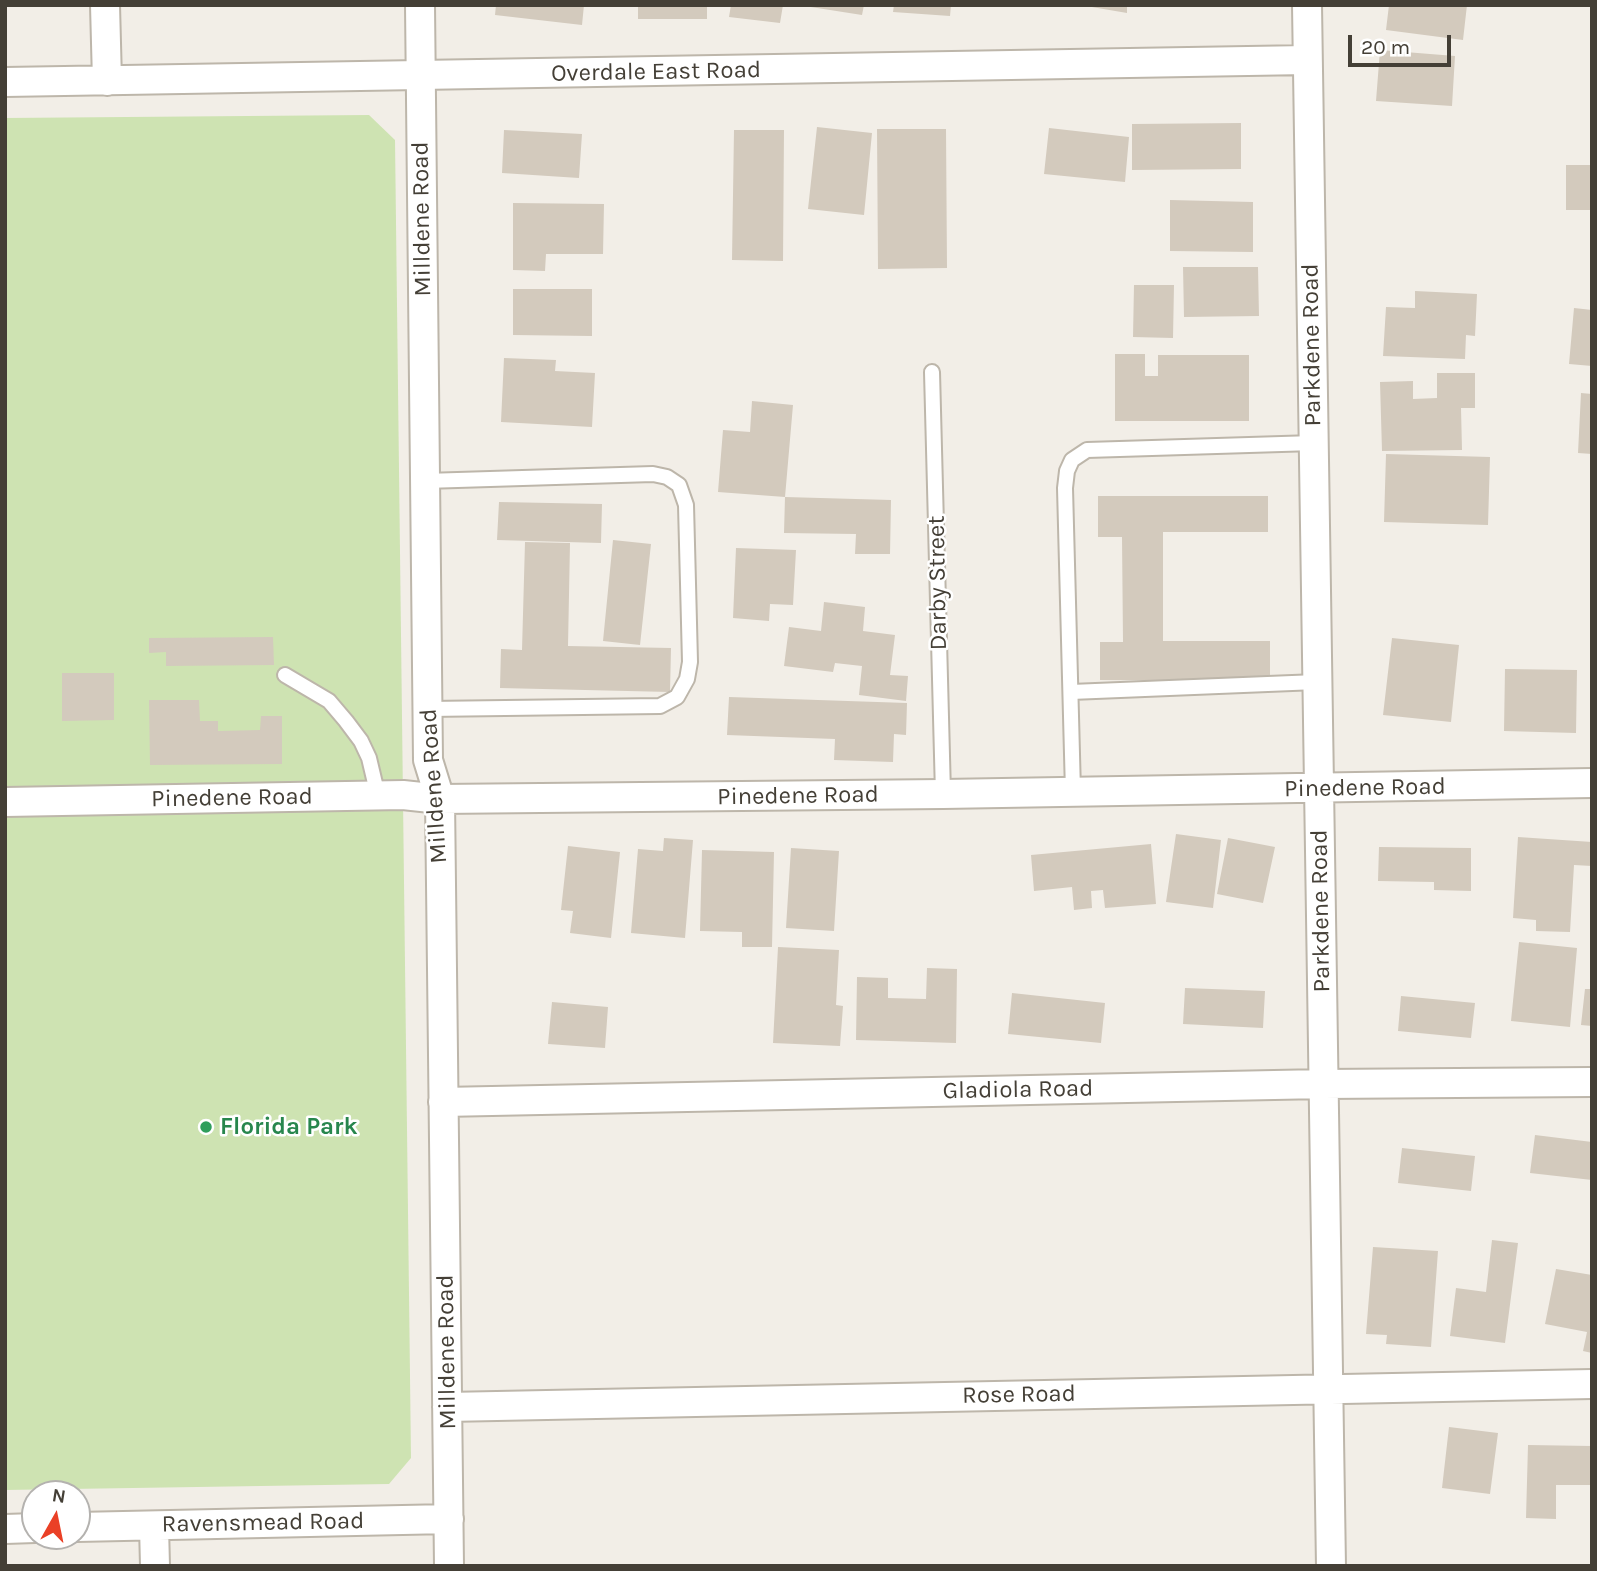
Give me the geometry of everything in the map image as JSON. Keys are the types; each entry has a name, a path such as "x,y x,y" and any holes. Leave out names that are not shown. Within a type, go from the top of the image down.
{"street":[{"path":"105,5 107,81"},
{"name":"Milldene Road","path":"420,5 428,760 440,799 449,1566"},
{"name":"Parkdene Road","path":"1307,5 1331,1566"},
{"name":"Overdale East Road","path":"5,82 1307,60"},
{"name":"Pinedene Road","path":"5,802 403,795 440,799 943,794 1592,783"},
{"name":"Gladiola Road","path":"443,1101 1323,1084 1592,1082"},
{"name":"Rose Road","path":"447,1408 1592,1384"},
{"name":"Ravensmead Road","path":"91,1527 449,1519"},
{"path":"154,1526 155,1566"}],"lane":[{"name":"Darby Street","path":"932,372 943,794"},
{"path":"1073,792 1065,488 1067,471 1072,460 1087,450 1314,443"},
{"path":"425,481 653,474 667,477 679,485 685,505 690,662 687,679 677,697 660,706 428,709"},
{"path":"285,675 329,701 346,721 361,741 369,758 377,796"},
{"path":"1070,692 1317,682"}],"green space":[{"name":"Florida Park","path":"369,115 395,140 411,1458 389,1484 91,1489 91,1480 21,1480 21,1490 5,1490 5,118"}],"building":[{"path":"496,5 584,5 582,25 495,15"},
{"path":"638,5 707,5 707,19 638,19"},
{"path":"731,5 783,5 780,23 729,17"},
{"path":"798,5 864,5 862,15"},
{"path":"894,5 951,5 950,16 893,12"},
{"path":"1080,5 1127,5 1127,13"},
{"path":"1389,5 1467,5 1463,40 1386,30"},
{"path":"1380,50 1455,56 1452,106 1376,101"},
{"path":"1241,123 1241,169 1132,170 1132,124"},
{"path":"817,127 872,133 864,215 808,209"},
{"path":"1049,128 1129,137 1125,182 1044,174"},
{"path":"877,129 946,129 947,268 878,269"},
{"path":"504,130 582,134 579,178 502,173"},
{"path":"734,130 784,130 783,261 732,260"},
{"path":"1566,165 1592,165 1592,210 1566,210"},
{"path":"1170,200 1253,202 1253,252 1170,251"},
{"path":"513,203 604,204 603,254 546,254 545,271 513,270"},
{"path":"1183,267 1258,267 1259,316 1184,317"},
{"path":"1134,285 1174,285 1173,338 1133,337"},
{"path":"513,289 592,289 592,336 513,335"},
{"path":"1415,291 1477,294 1475,336 1466,335 1465,359 1383,356 1386,307 1415,308"},
{"path":"1574,308 1592,310 1592,366 1569,364"},
{"path":"1115,354 1145,354 1145,376 1158,376 1158,355 1249,355 1249,421 1115,421"},
{"path":"504,358 556,360 555,371 595,373 592,427 501,422"},
{"path":"1437,373 1475,373 1475,408 1461,408 1462,450 1382,451 1380,382 1413,381 1413,399 1437,398"},
{"path":"1581,393 1592,394 1592,454 1578,453"},
{"path":"752,401 793,405 785,497 718,492 723,430 750,432"},
{"path":"1386,454 1490,457 1488,525 1384,522"},
{"path":"1098,496 1268,496 1268,532 1163,532 1163,641 1270,641 1270,681 1100,680 1100,642 1123,642 1122,537 1098,537"},
{"path":"785,497 891,500 890,554 855,554 856,534 784,533"},
{"path":"499,502 602,504 601,543 497,540"},
{"path":"613,540 651,544 640,645 603,641"},
{"path":"525,542 570,543 568,646 671,648 670,692 500,688 501,649 522,650"},
{"path":"736,548 796,550 793,605 770,604 769,621 733,618"},
{"path":"824,602 865,607 863,631 895,635 890,675 908,676 906,701 859,695 862,666 835,663 833,672 784,666 789,627 821,631"},
{"path":"273,637 274,665 166,666 166,652 149,653 149,638"},
{"path":"1392,638 1459,645 1451,722 1383,715"},
{"path":"1505,669 1577,670 1576,733 1504,731"},
{"path":"62,673 114,673 114,720 62,721"},
{"path":"729,697 907,703 906,735 894,734 893,762 834,760 835,739 727,735"},
{"path":"149,700 199,700 200,721 218,721 218,731 260,730 261,716 282,716 282,764 150,765"},
{"path":"1176,834 1221,840 1213,908 1166,902"},
{"path":"1518,837 1592,842 1592,866 1574,865 1570,932 1536,931 1536,920 1513,918"},
{"path":"664,838 693,840 685,938 631,933 638,849 663,851"},
{"path":"1228,838 1275,847 1263,903 1217,894"},
{"path":"1151,844 1156,904 1105,908 1103,890 1091,891 1092,908 1074,910 1072,887 1034,891 1031,855"},
{"path":"568,846 620,852 611,938 570,933 573,911 561,910"},
{"path":"1379,847 1471,848 1471,891 1434,890 1434,882 1378,881"},
{"path":"791,848 839,851 834,931 786,928"},
{"path":"702,850 774,852 772,947 742,947 742,932 700,931"},
{"path":"1519,942 1577,948 1570,1027 1511,1021"},
{"path":"778,947 839,950 836,1005 843,1006 840,1046 773,1043"},
{"path":"927,968 957,969 956,1043 856,1040 857,977 888,978 888,998 926,999"},
{"path":"1185,988 1265,991 1263,1028 1183,1024"},
{"path":"1585,989 1592,989 1592,1026 1581,1025"},
{"path":"1012,993 1105,1003 1101,1043 1008,1034"},
{"path":"1401,996 1475,1003 1471,1038 1398,1031"},
{"path":"552,1002 608,1007 605,1048 548,1044"},
{"path":"1535,1135 1592,1142 1592,1180 1530,1173"},
{"path":"1402,1148 1475,1156 1471,1191 1398,1183"},
{"path":"1492,1240 1518,1243 1505,1343 1450,1336 1456,1288 1486,1292"},
{"path":"1373,1247 1438,1251 1431,1347 1386,1344 1387,1335 1366,1334"},
{"path":"1556,1269 1592,1275 1592,1353 1583,1351 1587,1332 1545,1324"},
{"path":"1449,1427 1498,1433 1490,1494 1442,1488"},
{"path":"1528,1445 1592,1446 1592,1485 1556,1485 1556,1519 1526,1518"}],"place":[{"name":"Florida Park","path":"206,1127"}]}
